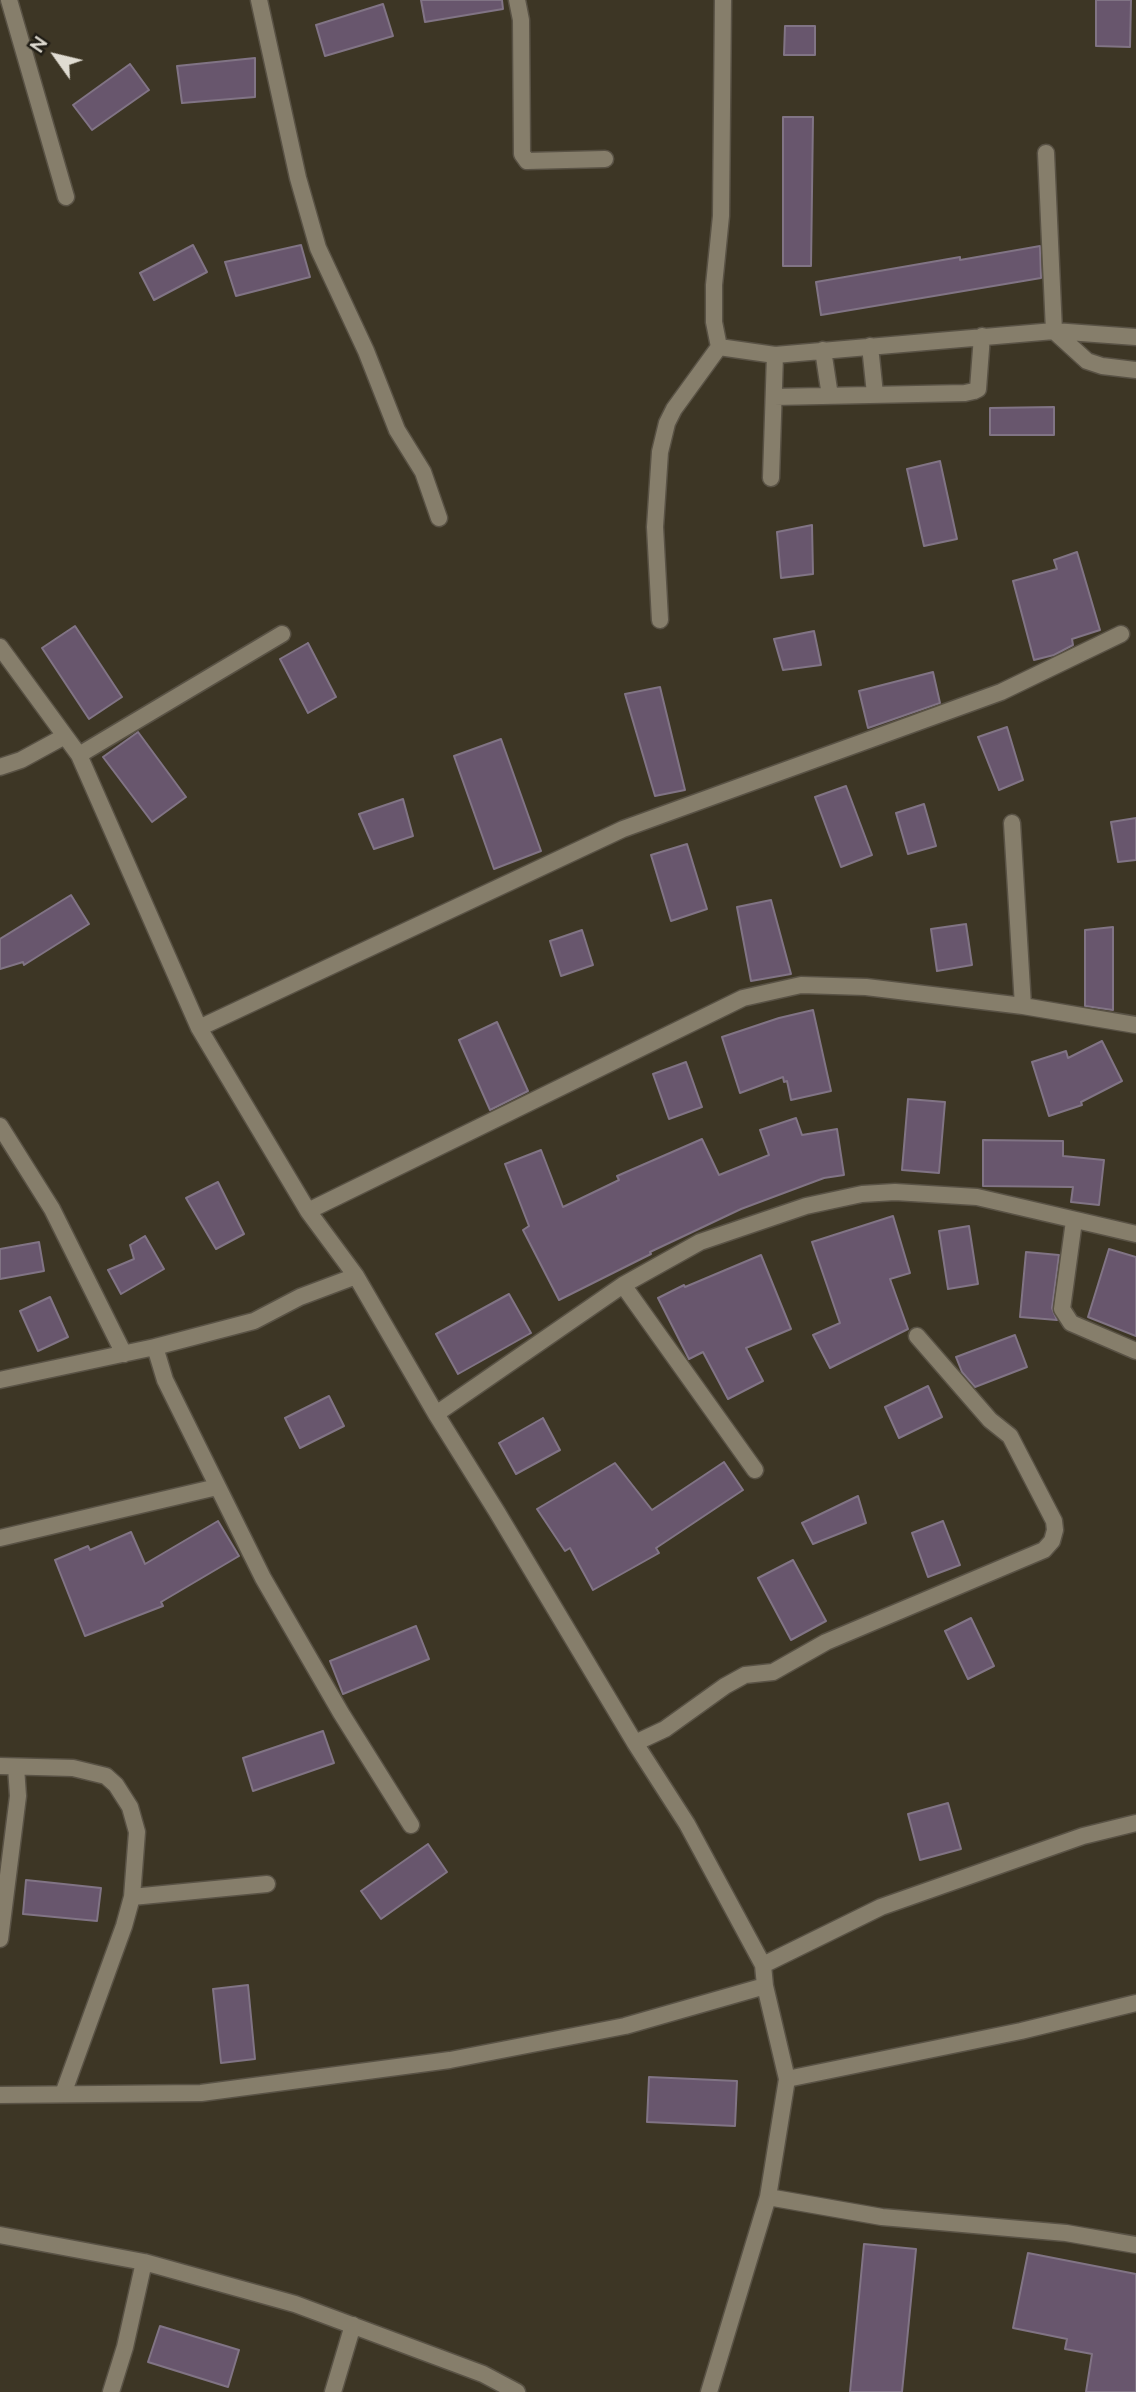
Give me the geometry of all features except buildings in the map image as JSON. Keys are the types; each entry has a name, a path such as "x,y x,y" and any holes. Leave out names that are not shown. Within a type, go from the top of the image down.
{"street":[{"path":"9,0 66,197"},
{"path":"259,0 298,178 318,248 366,351 397,430 424,472 439,518"},
{"path":"517,0 521,20 522,154 527,161 606,159"},
{"path":"660,620 655,527 660,452 667,423 674,409 719,347 714,322 714,285 721,215 723,0"},
{"path":"1046,153 1054,331 1087,361 1102,366 1136,370"},
{"path":"719,347 775,355 1054,331 1136,337"},
{"path":"774,397 965,393 978,389 982,336"},
{"path":"870,346 875,394"},
{"path":"823,350 830,396"},
{"path":"771,478 775,355"},
{"path":"79,755 282,634"},
{"path":"199,1028 623,829 1001,692 1121,634"},
{"path":"0,647 79,755 199,1028 308,1211 356,1276 436,1414 687,1824 763,1965 765,1986 787,2079 768,2197 709,2392"},
{"path":"0,768 65,736"},
{"path":"1012,823 1023,1006"},
{"path":"308,1211 743,998 801,985 866,987 1023,1006 1136,1024"},
{"path":"0,1126 52,1209 124,1354"},
{"path":"436,1414 623,1285 700,1242 806,1206 862,1194 895,1192 976,1197 1136,1234"},
{"path":"1074,1221 1062,1309 1071,1323 1136,1351"},
{"path":"0,1380 155,1347 254,1321 300,1297 356,1276"},
{"path":"623,1285 755,1470"},
{"path":"635,1743 665,1729 725,1686 746,1675 773,1672 826,1642 1044,1550 1052,1541 1054,1521 1010,1436 990,1420 917,1336"},
{"path":"155,1347 165,1380 263,1578 341,1713 411,1825"},
{"path":"0,1538 217,1488"},
{"path":"0,1939 18,1796 8,1766 94,1771 106,1776 116,1785 130,1807 137,1832 132,1897 124,1927 63,2094"},
{"path":"763,1965 881,1907 1083,1836 1136,1823"},
{"path":"132,1897 267,1884"},
{"path":"0,2095 201,2092 450,2060 625,2026 765,1986"},
{"path":"787,2079 1021,2031 1136,2003"},
{"path":"768,2197 882,2217 1066,2233 1136,2245"},
{"path":"0,2235 144,2262 295,2304 483,2374 517,2392"},
{"path":"111,2392 125,2347 144,2262"},
{"path":"333,2392 353,2325"}]}
